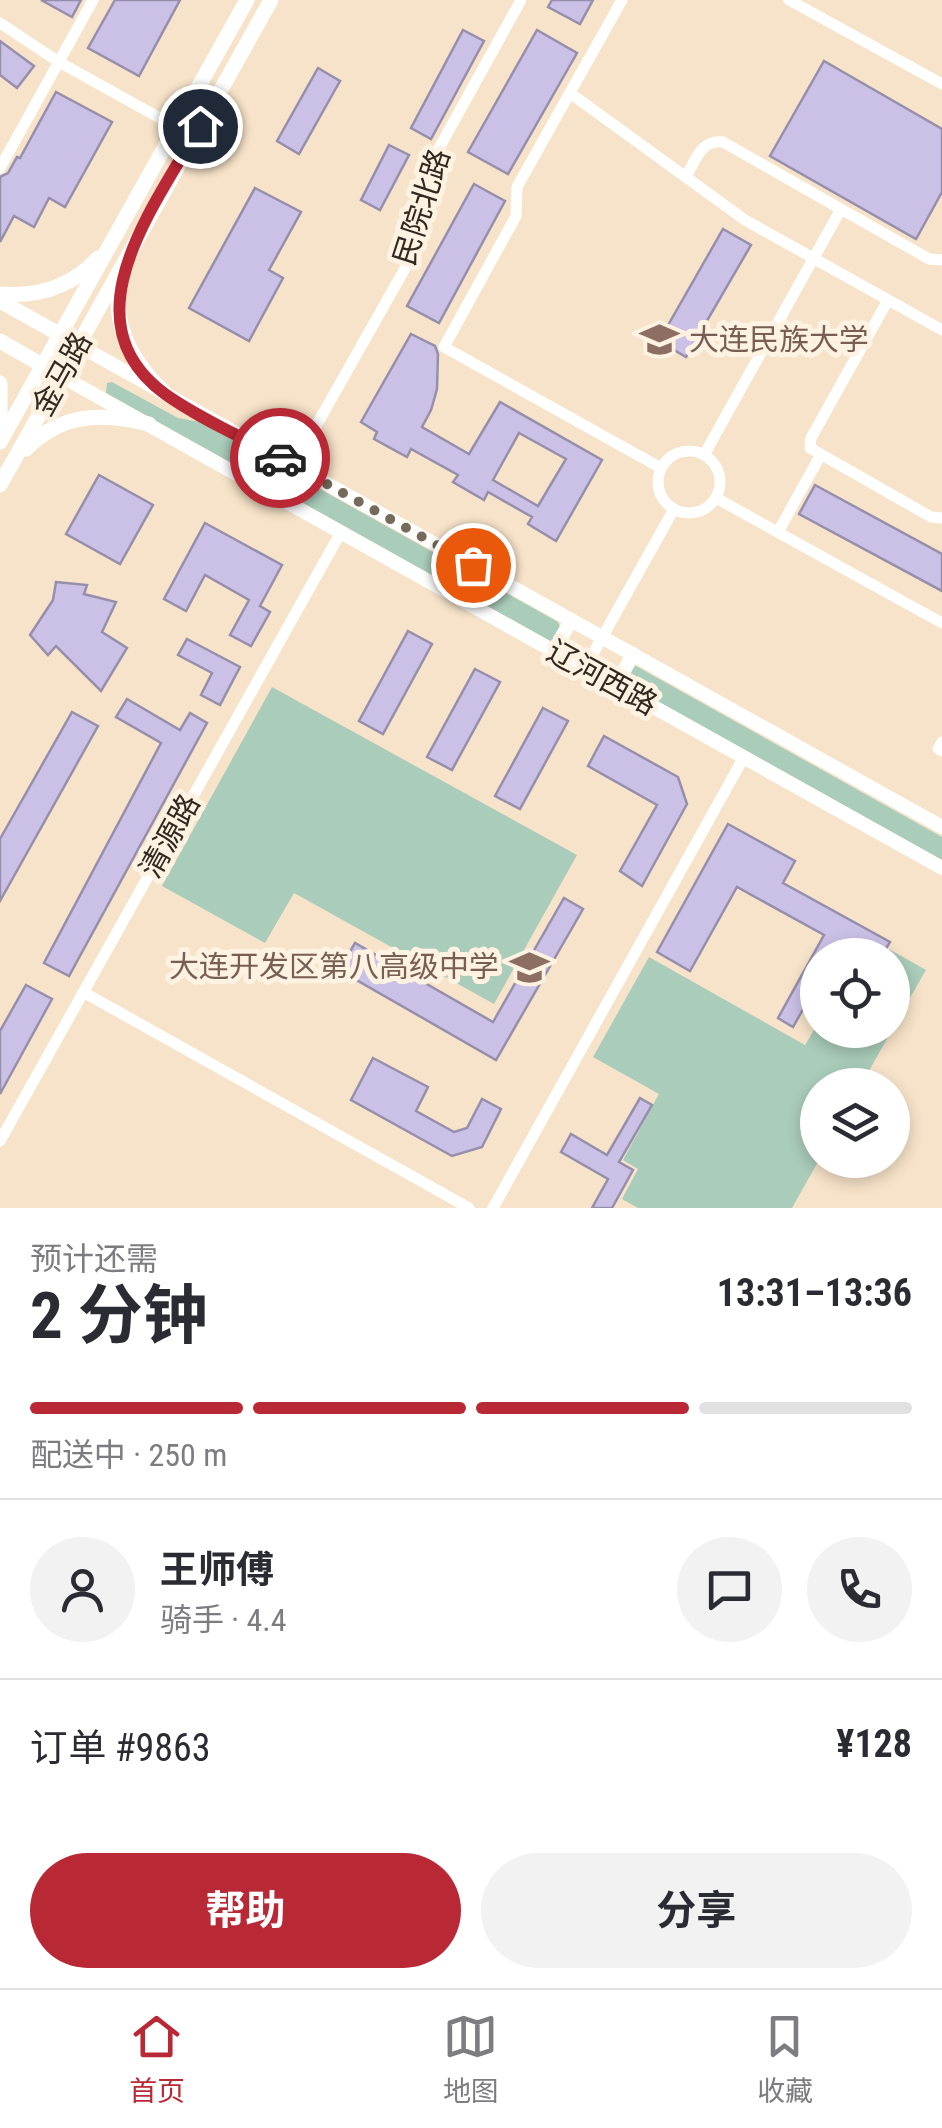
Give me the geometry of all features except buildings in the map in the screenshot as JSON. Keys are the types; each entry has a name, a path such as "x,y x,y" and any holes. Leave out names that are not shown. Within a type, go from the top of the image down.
{"main road":[{"name":"金马路","path":"0,442 247,0"},
{"name":"金马路","path":"0,485 270,0"},
{"path":"0,298 24,296 70,282 92,266 111,244"},
{"path":"130,253 120,282 121,332 139,365 165,393"},
{"name":"辽河西路","path":"0,298 78,345"},
{"path":"3,343 23,314"},
{"name":"辽河西路","path":"3,343 61,376"},
{"path":"0,383 0,428"},
{"path":"10,467 30,444 75,418 102,415 148,424"}],"street":[{"path":"0,168 94,0"},
{"name":"民院北路","path":"294,465 416,249 438,150 521,0"},
{"path":"622,0 516,187 516,216 444,347 661,468"},
{"path":"789,0 942,84"},
{"path":"0,23 59,62 176,126"},
{"path":"570,93 746,220 942,330"},
{"path":"686,178 703,147 717,141 929,259 942,260"},
{"path":"704,455 842,210"},
{"path":"888,300 811,438 810,448 931,518 942,518"},
{"name":"辽河西路","path":"78,345 941,825"},
{"name":"辽河西路","path":"61,376 942,868"},
{"path":"675,454 704,455 717,469 720,479 716,498 700,512 674,510 662,499 658,488 661,468 675,454"},
{"path":"778,532 820,456"},
{"path":"716,498 942,623"},
{"path":"585,668 674,510"},
{"name":"清源路","path":"0,1141 340,532"},
{"path":"554,651 571,620"},
{"path":"616,686 633,654"},
{"path":"942,742 938,749 942,752"},
{"path":"493,1208 744,757"},
{"path":"84,992 470,1208"}],"green space":[{"path":"112,382 178,418 200,422 558,622 562,631 559,638 550,641 106,393 107,383"},
{"path":"636,666 942,837 942,860 627,684 625,675"},
{"path":"272,687 577,855 494,1004 294,893 265,943 162,886"},
{"path":"649,957 800,1042 800,1048 882,1048 871,1068 800,1068 800,1178 809,1178 792,1208 638,1208 622,1199 638,1169 623,1160 659,1094 593,1057"},
{"path":"910,961 926,970 910,998"}],"way so far":[{"path":"280,458 473,565"}],"place":[{"name":"大连民族大学","path":"659,340"},
{"name":"大连开发区第八高级中学","path":"529,967"}],"route":[{"path":"200,126 130,253 120,282 121,332 146,376 165,393 280,458"}]}
